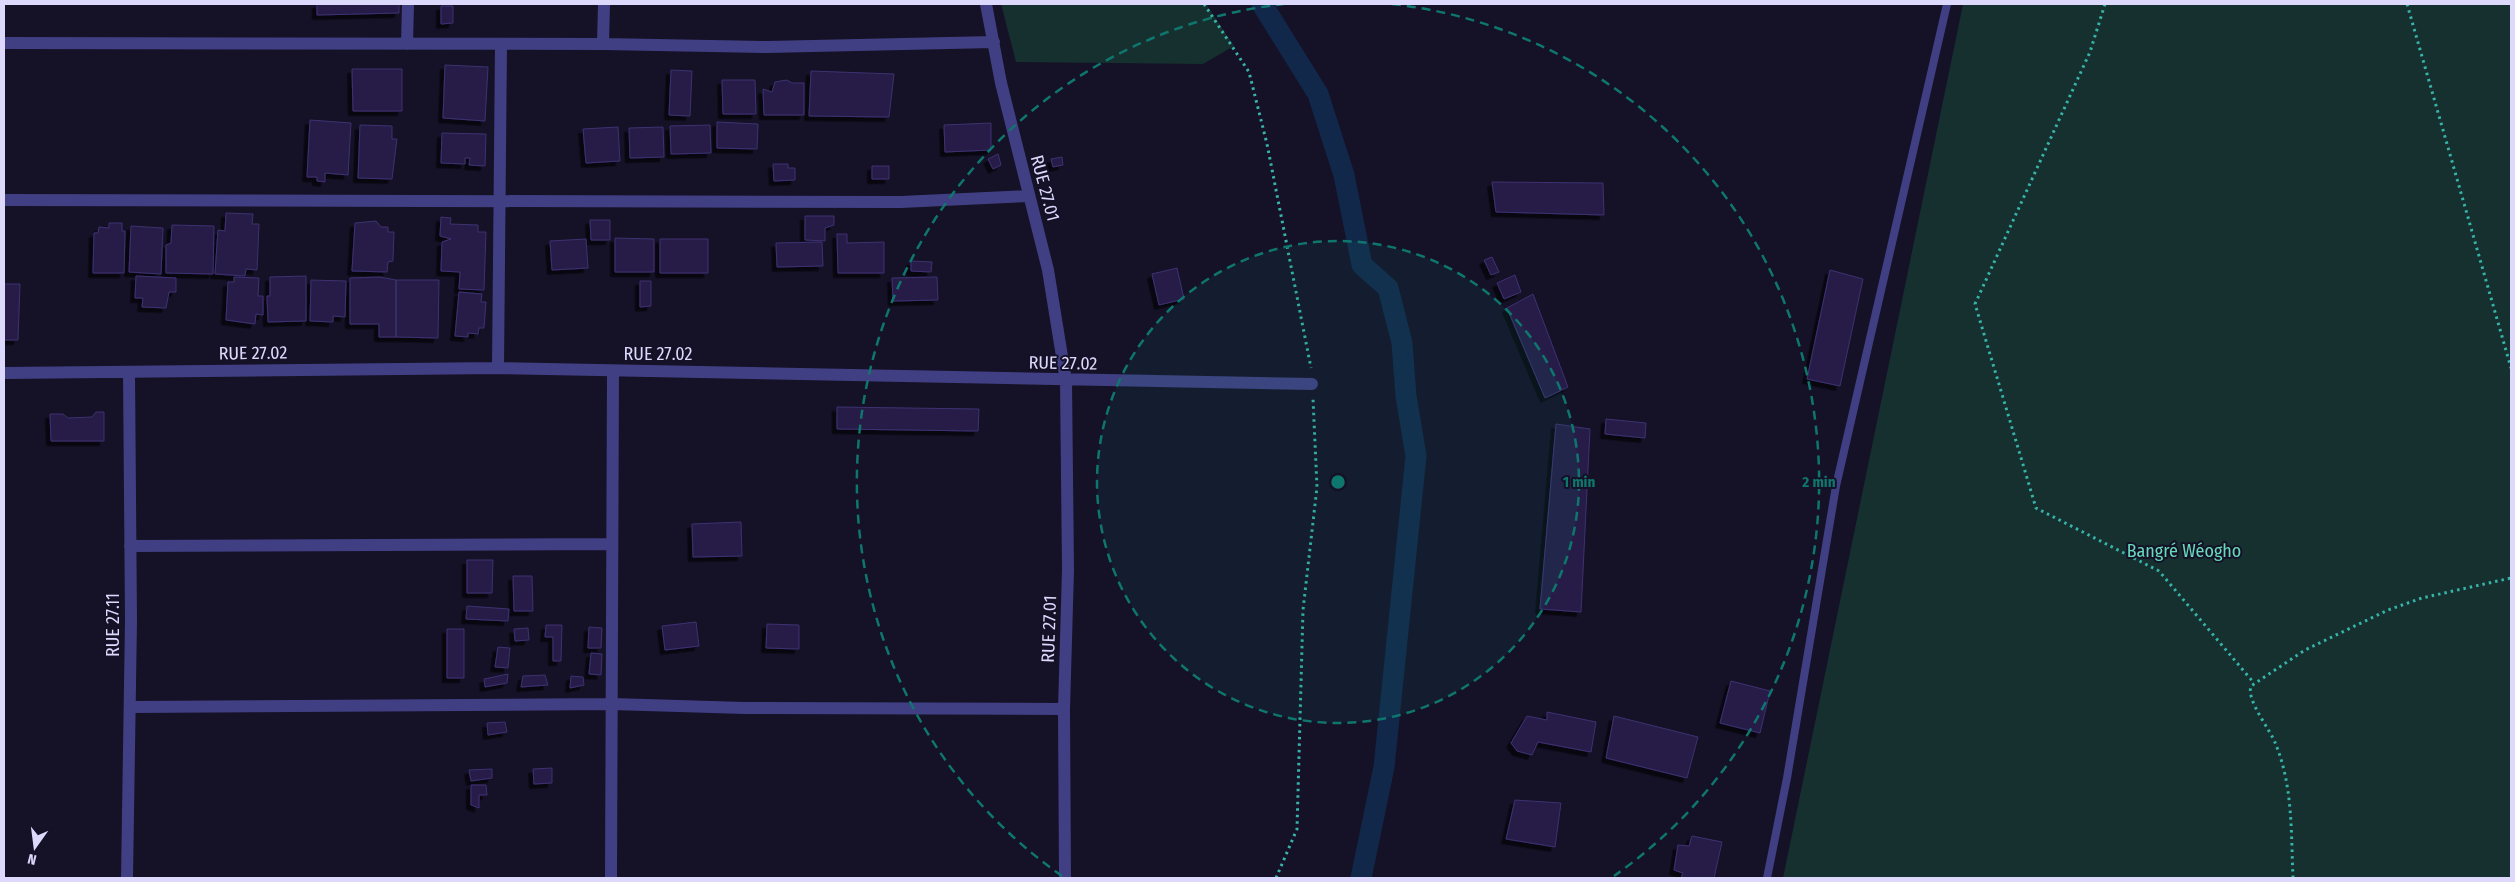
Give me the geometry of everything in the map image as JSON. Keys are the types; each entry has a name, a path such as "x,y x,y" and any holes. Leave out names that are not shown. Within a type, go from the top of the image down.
{"street":[{"path":"407,44 408,4"},
{"path":"603,44 604,4"},
{"name":"RUE 27.01","path":"986,4 1001,83 1053,295 1066,381 1068,570 1064,709 1065,878"},
{"path":"4,43 776,46 994,42"},
{"path":"498,368 501,44"},
{"path":"4,200 224,202 500,200 902,202 1030,196"},
{"name":"RUE 27.02","path":"4,373 498,368 751,372 1066,381 1312,384"},
{"path":"611,878 613,371"},
{"name":"RUE 27.11","path":"127,878 130,707 129,372"},
{"path":"130,546 612,544"},
{"path":"130,707 612,704 745,708 1064,709"}],"lane":[{"path":"1767,878 1787,778 1836,486 1947,4"}],"path":[{"path":"1204,4 1249,72 1267,144 1310,361 1312,384 1317,487 1303,610 1297,829 1276,878"},
{"path":"2105,4 2090,52 1976,304 2036,508 2159,571 2254,683"},
{"path":"2407,4 2511,368"},
{"path":"2293,878 2290,810 2284,769 2276,743 2254,704 2250,690 2254,683 2305,650 2388,610 2422,598 2511,578"}],"green space":[{"path":"1001,4 1206,4 1234,46 1203,64 1016,62"},
{"name":"Bangré Wéogho","path":"1963,4 2511,4 2511,878 1783,878"}],"building":[{"path":"317,4 399,4 399,13 317,15"},
{"path":"441,6 453,6 453,23 441,24"},
{"path":"445,65 488,67 485,121 443,118"},
{"path":"352,69 402,69 402,111 353,111"},
{"path":"671,70 692,71 690,116 669,115"},
{"path":"811,71 894,74 889,117 809,116"},
{"path":"722,80 755,80 756,114 723,114"},
{"path":"787,80 792,83 804,83 804,115 764,115 763,89 772,92 775,82"},
{"path":"310,120 351,123 348,175 325,173 325,182 317,181 317,177 307,177"},
{"path":"717,122 758,124 757,149 717,148"},
{"path":"991,123 991,150 945,152 944,125"},
{"path":"360,125 392,126 392,139 397,139 392,179 358,178"},
{"path":"710,125 711,153 671,154 670,126"},
{"path":"618,127 620,161 586,163 583,129"},
{"path":"663,127 664,157 630,158 629,128"},
{"path":"442,133 486,134 485,166 469,165 470,158 465,158 465,164 441,163"},
{"path":"998,154 1001,165 993,169 988,159"},
{"path":"1062,157 1063,165 1053,167 1051,159"},
{"path":"773,164 788,164 788,168 795,168 795,180 774,181"},
{"path":"872,166 889,166 889,179 872,179"},
{"path":"1492,182 1603,183 1604,215 1496,212"},
{"path":"226,213 253,214 252,224 259,224 257,270 246,269 245,276 215,274 218,230 225,231"},
{"path":"805,216 834,216 834,225 825,228 825,241 805,240"},
{"path":"441,217 451,218 450,224 478,225 478,232 486,232 484,290 459,289 460,272 441,271 442,242 451,239 440,236"},
{"path":"590,220 610,220 610,240 591,240"},
{"path":"376,221 381,227 388,227 388,232 394,232 393,261 388,262 387,272 352,271 355,223"},
{"path":"109,223 122,223 122,231 125,231 124,273 93,273 94,233 98,233 99,227 109,228"},
{"path":"172,225 214,226 213,274 166,273 166,245 171,243"},
{"path":"131,226 163,228 161,274 129,272"},
{"path":"837,234 847,234 847,243 884,242 884,273 838,273"},
{"path":"615,238 654,239 654,272 615,272"},
{"path":"586,239 588,268 552,270 550,241"},
{"path":"660,239 708,239 708,273 660,273"},
{"path":"822,242 823,266 777,267 776,243"},
{"path":"1492,257 1499,272 1491,275 1484,260"},
{"path":"911,261 932,262 931,272 911,271"},
{"path":"1177,268 1184,299 1159,305 1152,274"},
{"path":"1830,270 1863,279 1840,386 1807,379"},
{"path":"1515,275 1521,292 1504,299 1497,283"},
{"path":"136,276 176,278 176,292 169,292 166,308 142,307 143,298 135,298"},
{"path":"306,276 306,321 268,322 267,296 270,296 270,277"},
{"path":"234,277 259,278 258,296 263,296 263,315 256,314 255,324 226,320 228,282 234,282"},
{"path":"380,277 396,280 396,337 379,337 379,324 350,324 350,278"},
{"path":"937,277 938,300 893,301 892,278"},
{"path":"311,280 346,281 345,317 333,316 333,322 310,321"},
{"path":"396,280 439,280 438,338 396,337"},
{"path":"640,281 651,281 651,306 640,307"},
{"path":"4,284 20,284 18,340 4,340"},
{"path":"459,292 482,294 481,302 486,302 484,328 479,328 478,334 468,333 468,337 455,336"},
{"path":"1533,294 1568,387 1545,398 1507,308"},
{"path":"837,407 979,409 978,431 837,429"},
{"path":"96,412 104,412 104,441 51,441 50,414 63,414 68,418 92,417"},
{"path":"1606,419 1646,423 1645,438 1605,434"},
{"path":"1556,424 1590,429 1581,612 1540,609"},
{"path":"741,522 742,556 693,557 692,524"},
{"path":"467,560 493,560 492,593 467,593"},
{"path":"513,576 532,576 533,611 514,611"},
{"path":"467,606 509,609 508,621 466,619"},
{"path":"696,622 699,646 665,650 662,626"},
{"path":"767,624 799,625 799,649 766,648"},
{"path":"546,625 562,625 561,661 553,661 553,637 545,637"},
{"path":"589,627 602,628 601,648 588,648"},
{"path":"528,628 529,640 515,641 514,629"},
{"path":"447,629 464,629 464,678 447,678"},
{"path":"498,647 510,648 508,668 495,667"},
{"path":"591,653 602,654 601,675 589,674"},
{"path":"508,674 507,683 485,687 484,679"},
{"path":"545,675 548,685 521,687 523,676"},
{"path":"571,676 583,677 584,685 570,688"},
{"path":"1731,681 1770,691 1760,733 1720,723"},
{"path":"1547,712 1596,722 1591,752 1538,742 1532,755 1517,751 1511,743 1527,716 1547,720"},
{"path":"1614,716 1698,737 1687,778 1606,758"},
{"path":"505,722 507,732 488,735 487,723"},
{"path":"552,768 552,783 534,784 533,769"},
{"path":"492,769 492,778 471,781 469,770"},
{"path":"471,785 486,785 487,795 479,795 479,808 471,805"},
{"path":"1515,800 1561,803 1555,847 1506,839"},
{"path":"1692,836 1722,842 1714,878 1681,878 1683,873 1674,870 1678,845 1689,846"}],"waterway":[{"path":"1262,4 1318,94 1344,175 1362,265 1388,288 1402,343 1406,396 1416,456 1384,767 1361,878"}]}
